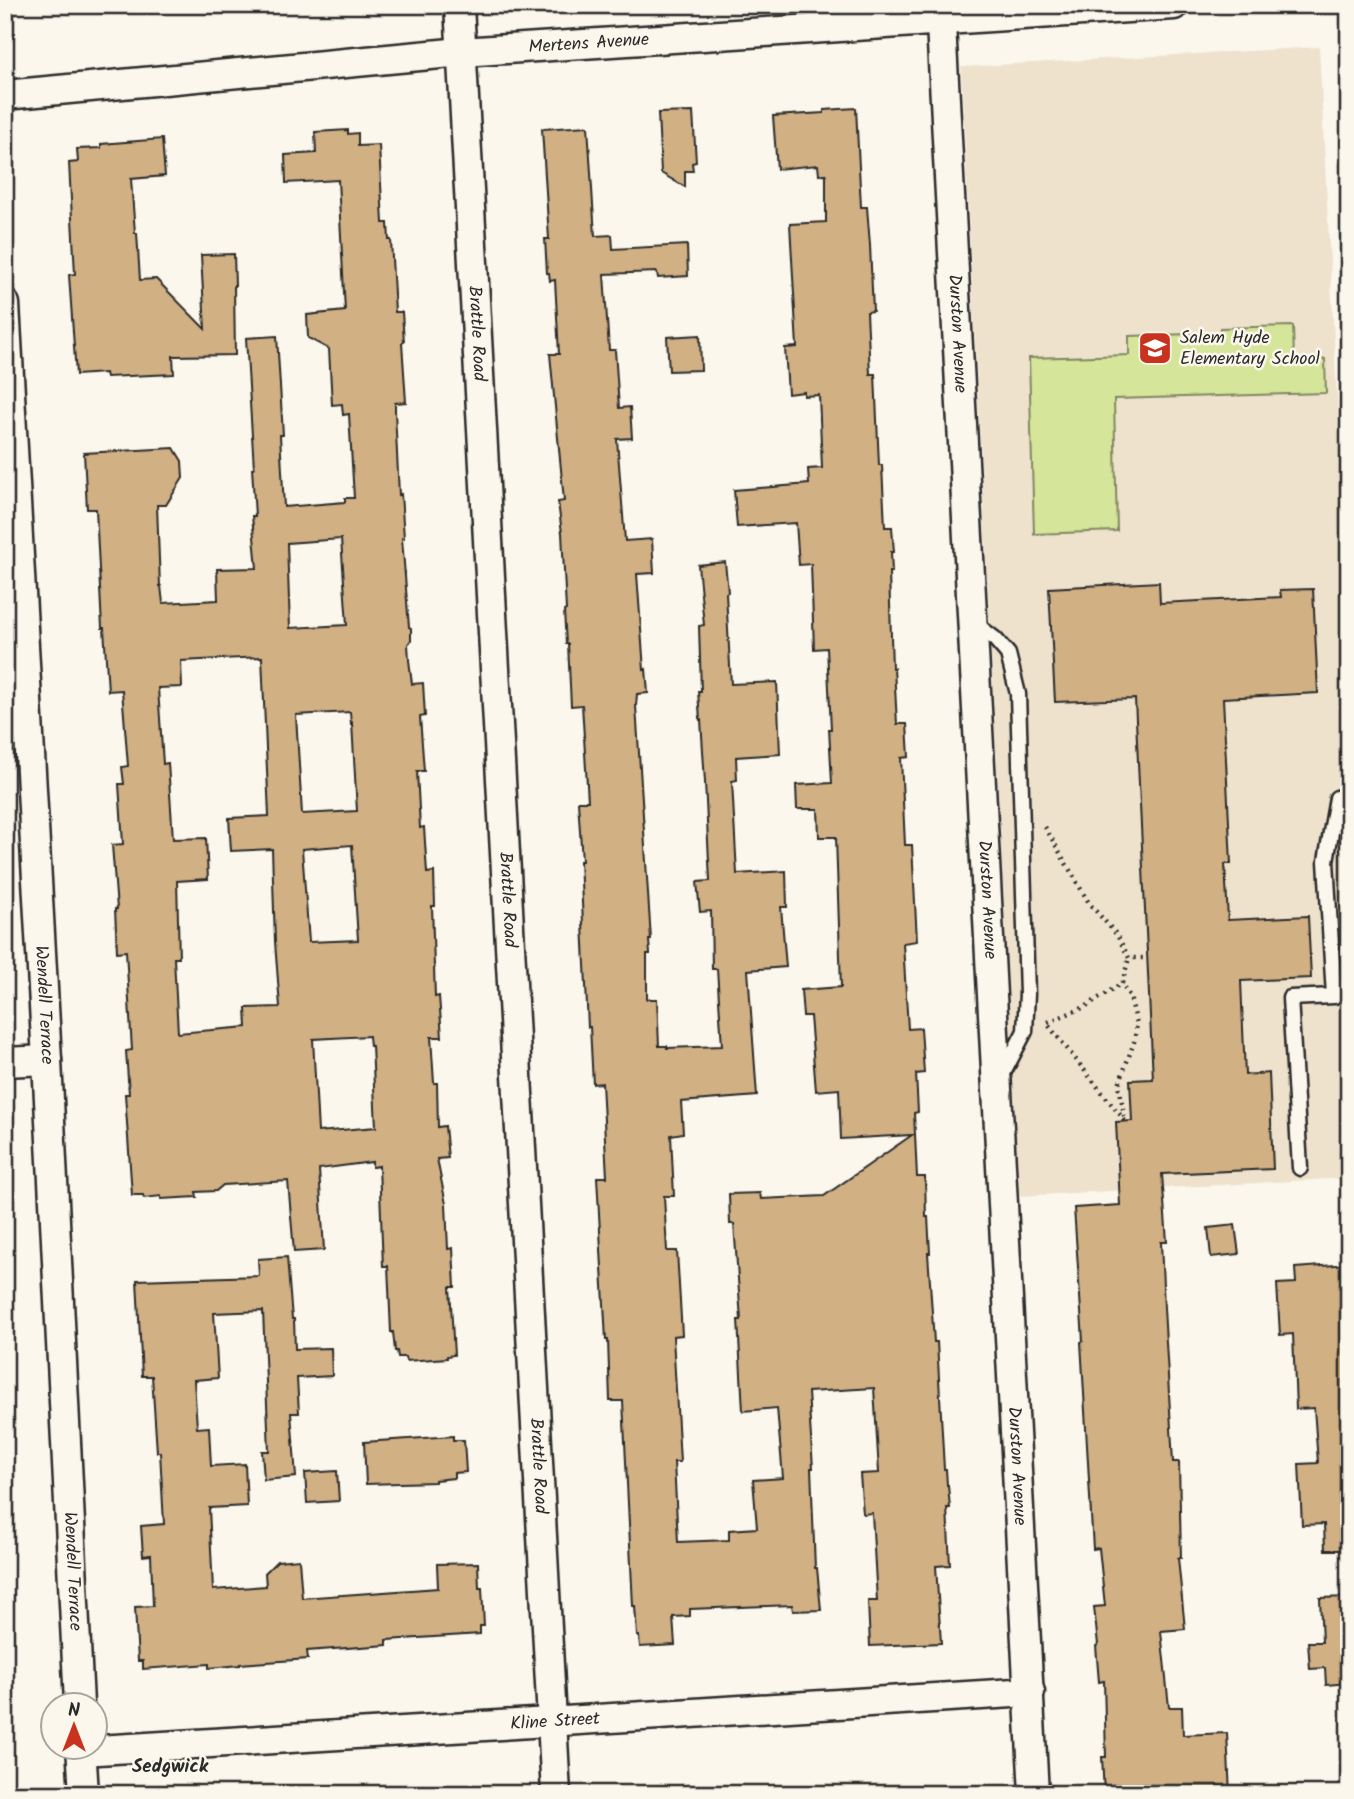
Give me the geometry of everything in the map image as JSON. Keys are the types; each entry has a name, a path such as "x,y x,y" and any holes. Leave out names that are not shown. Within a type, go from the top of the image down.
{"street":[{"name":"Brattle Road","path":"459,5 556,1794"},
{"name":"Mertens Avenue","path":"5,95 462,52 941,13 1174,5"},
{"name":"Durston Avenue","path":"941,13 1034,1794"},
{"name":"Wendell Terrace","path":"5,304 78,1690"},
{"path":"5,1062 47,1060"},
{"name":"Kline Street","path":"108,1747 1030,1692"},
{"path":"82,1760 84,1794"}],"lane":[{"path":"972,623 995,639 1008,654 1017,694 1027,994 1025,1031 997,1085"},
{"path":"1300,1168 1290,998 1334,996 1326,861 1337,798 1349,794"}],"path":[{"path":"1021,788 1056,843 1089,903 1117,935 1129,958 1122,983 1085,1007 1046,1022 1125,1121 1119,1084 1137,1024 1130,998 1122,983"},
{"path":"1129,958 1148,958"}],"shaded area":[{"name":"Salem Hyde Elementary School","path":"1319,47 1349,629 1349,1178 1019,1196 961,67"}],"green space":[{"path":"1293,326 1294,360 1325,359 1326,393 1114,399 1117,531 1034,534 1029,358 1129,355 1129,336 1220,333 1220,328"}],"building":[{"path":"856,108 861,207 867,207 870,245 873,311 867,312 870,374 875,374 885,527 892,527 894,552 891,552 892,572 889,572 892,668 897,724 907,724 909,757 901,758 905,845 912,845 917,941 903,943 908,1029 921,1028 924,1073 916,1074 918,1112 914,1113 917,1177 925,1177 934,1342 937,1342 944,1469 950,1508 947,1508 950,1565 936,1566 941,1643 870,1646 868,1601 877,1601 872,1513 863,1514 860,1474 879,1473 874,1388 808,1392 815,1568 821,1610 793,1611 792,1605 690,1609 690,1616 673,1617 675,1645 640,1647 633,1606 623,1401 610,1401 606,1340 597,1177 607,1177 602,1083 593,1084 588,1027 578,801 588,801 582,705 571,706 566,644 562,533 558,502 564,501 550,354 559,354 555,280 550,281 547,273 545,239 549,239 542,129 588,126 595,236 612,235 613,249 687,245 688,276 658,278 657,272 604,274 609,350 615,350 619,408 630,407 632,438 617,439 625,541 652,539 654,573 637,574 648,693 637,694 636,706 651,940 650,954 647,954 647,999 657,999 659,1046 722,1046 717,969 712,969 711,911 700,912 697,882 710,881 698,691 701,691 699,626 704,625 698,565 725,562 731,684 777,682 780,754 736,757 737,780 732,781 737,874 786,871 787,907 781,907 786,967 748,970 757,1096 681,1102 683,1133 671,1135 674,1196 664,1196 667,1251 677,1251 682,1335 673,1336 680,1462 674,1462 678,1542 729,1540 729,1530 757,1528 753,1480 783,1478 777,1408 743,1411 738,1320 741,1320 734,1224 730,1224 729,1194 760,1193 761,1199 824,1196 912,1135 841,1139 839,1089 816,1091 810,1016 803,1016 801,990 841,987 836,837 819,837 818,809 797,809 796,785 832,783 827,648 814,649 811,564 799,565 796,523 737,527 734,490 809,484 808,469 822,468 819,395 804,396 804,392 788,394 785,348 797,347 790,224 826,222 826,174 819,175 818,165 777,169 773,116"},
{"path":"693,112 696,162 692,163 693,171 685,171 685,187 661,173 658,113"},
{"path":"348,130 348,134 358,133 358,146 379,145 383,223 388,223 391,240 395,312 402,312 406,402 395,403 395,411 402,538 411,628 409,660 412,684 423,683 425,716 420,717 424,771 417,771 420,828 424,827 427,873 434,872 435,906 432,906 435,997 439,996 442,1037 431,1037 434,1083 437,1083 438,1127 445,1126 448,1158 437,1159 446,1204 448,1249 453,1248 455,1287 450,1287 454,1355 447,1358 406,1361 405,1357 398,1357 395,1351 391,1332 388,1266 383,1266 379,1166 372,1167 372,1162 319,1169 324,1250 294,1252 288,1181 223,1185 216,1191 196,1192 197,1197 161,1199 161,1196 144,1198 143,1195 132,1195 125,1094 129,1094 126,1051 132,1050 126,951 117,952 112,845 123,844 119,784 124,784 122,767 128,766 122,690 108,691 96,509 87,509 84,453 174,448 182,461 183,478 166,505 157,505 163,603 218,600 217,569 257,568 252,516 255,516 254,468 246,338 277,336 284,507 345,502 345,498 354,498 349,414 343,415 342,404 332,405 329,349 308,338 307,315 345,311 338,180 286,183 285,155 316,153 315,132","holes":["341,539 347,625 290,628 287,543","262,657 269,816 229,818 231,851 272,849 280,1007 246,1008 247,1027 178,1033 174,958 179,958 177,881 208,879 206,838 173,839 168,763 163,764 158,688 182,687 181,661","350,712 357,811 302,814 296,715","352,845 358,940 309,942 302,849","369,1036 372,1046 376,1127 318,1132 313,1039"]},
{"path":"162,139 165,176 131,179 140,280 156,279 205,329 201,255 234,254 235,355 173,356 174,374 106,377 105,373 76,375 69,275 75,274 69,163 78,162 77,149 101,148 101,144"},
{"path":"700,335 701,370 669,371 667,337"},
{"path":"1159,582 1160,603 1281,597 1280,590 1313,589 1318,693 1223,698 1231,864 1225,864 1228,920 1308,916 1311,978 1241,981 1245,1075 1269,1073 1273,1169 1162,1174 1167,1242 1161,1242 1164,1308 1173,1462 1179,1462 1181,1558 1178,1558 1185,1629 1161,1631 1169,1707 1182,1707 1183,1735 1227,1733 1230,1794 1104,1794 1104,1681 1099,1682 1094,1607 1105,1606 1099,1548 1093,1549 1074,1208 1120,1205 1116,1122 1132,1121 1130,1080 1153,1079 1135,699 1055,702 1049,588"},
{"path":"1235,1225 1239,1254 1211,1257 1208,1228"},
{"path":"287,1257 295,1349 331,1348 332,1376 297,1378 299,1413 291,1413 296,1477 264,1480 262,1451 269,1451 263,1311 214,1313 218,1378 194,1380 197,1428 209,1427 211,1466 245,1464 247,1506 209,1508 213,1590 266,1586 265,1573 277,1561 299,1559 302,1598 438,1588 437,1564 478,1563 484,1626 480,1626 480,1634 387,1640 387,1645 307,1651 308,1659 209,1668 209,1664 143,1669 143,1661 138,1661 135,1607 153,1606 151,1555 143,1556 141,1526 164,1524 152,1376 142,1376 137,1280 259,1276 258,1259"},
{"path":"1349,1264 1349,1550 1325,1550 1324,1524 1302,1525 1299,1464 1318,1463 1314,1408 1296,1409 1293,1334 1280,1335 1277,1284 1296,1283 1295,1268"},
{"path":"453,1436 453,1440 464,1440 466,1472 454,1473 454,1478 435,1482 366,1484 364,1442"},
{"path":"337,1471 339,1501 307,1503 305,1473"},
{"path":"1349,1597 1349,1683 1326,1685 1325,1668 1310,1669 1308,1642 1322,1642 1320,1598"}],"place":[{"name":"Salem Hyde Elementary School","path":"1155,348"}],"district":[{"name":"Sedgwick","path":"170,1767"}]}
